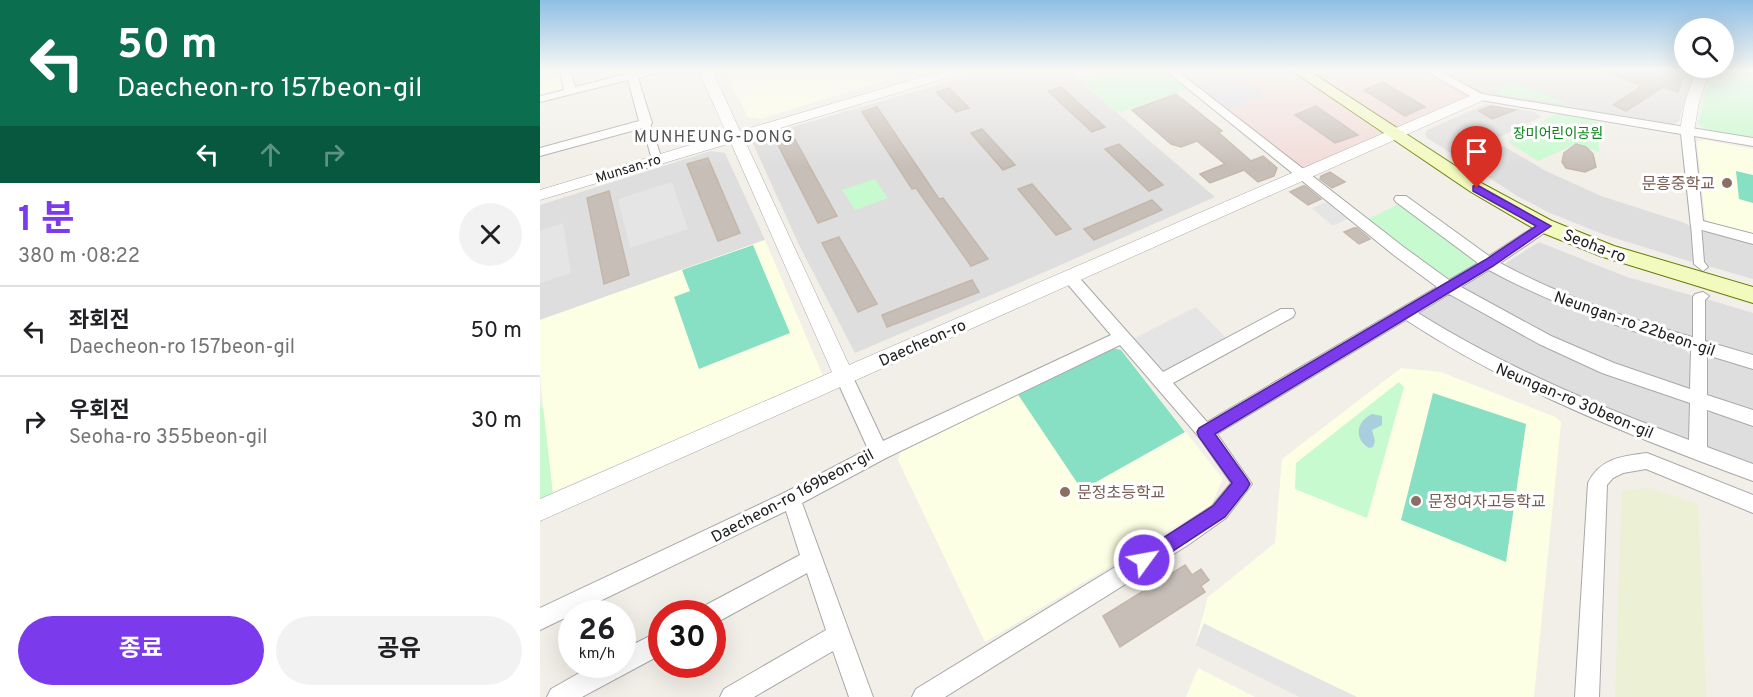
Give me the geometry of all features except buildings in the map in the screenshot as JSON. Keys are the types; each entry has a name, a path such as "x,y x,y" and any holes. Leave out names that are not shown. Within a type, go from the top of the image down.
{"main road":[{"name":"Seoha-ro","path":"1347,103 1477,188 1545,226 1607,251 1753,295"}],"street":[{"path":"639,103 657,160"},
{"path":"720,103 844,376"},
{"name":"Munsan-ro","path":"540,195 849,103"},
{"path":"1212,103 1400,252 1448,287 1509,321 1608,368 1753,418"},
{"name":"Daecheon-ro","path":"540,510 1466,103"},
{"path":"1513,103 1753,142"},
{"path":"1692,103 1687,131 1699,264 1703,267"},
{"path":"540,152 645,123"},
{"name":"Neungan-ro 22beon-gil","path":"1401,199 1489,263 1583,308 1753,362"},
{"path":"1696,224 1753,239"},
{"path":"1205,432 1489,263 1545,226"},
{"path":"924,697 1219,512 1242,484 1205,432 1070,277"},
{"path":"1698,452 1699,297 1703,296"},
{"name":"Neungan-ro 30beon-gil","path":"1405,312 1482,360 1539,388 1753,473"},
{"path":"1161,381 1287,313"},
{"path":"879,452 1122,337"},
{"name":"Daecheon-ro 169beon-gil","path":"540,619 791,499 879,452 844,376"},
{"path":"1587,697 1598,483 1606,472 1620,465 1647,461 1753,504"},
{"path":"791,499 861,697"},
{"path":"726,606 811,560"},
{"path":"732,697 838,635"},
{"path":"559,697 595,678"}],"shaded area":[{"path":"741,103 813,103 760,119 748,117"},
{"path":"877,103 1105,103 1215,197 855,353 799,245 751,139"},
{"path":"1217,103 1455,103 1303,169"},
{"path":"1222,103 1247,103 1230,109"},
{"path":"1534,103 1684,103 1679,121 1674,124"},
{"path":"1486,104 1535,112 1541,117 1457,157 1427,138 1425,134 1427,130"},
{"name":"문흥중학교","path":"1705,140 1753,149 1753,233 1708,222 1705,218 1697,141"},
{"path":"1496,145 1505,147 1546,171 1601,196 1685,223 1693,228 1695,263 1605,235 1550,213 1517,196 1462,160"},
{"path":"711,151 725,153 765,240 540,320 540,205"},
{"path":"672,182 688,229 630,248 618,199"},
{"path":"1326,202 1347,219 1333,226 1312,208"},
{"path":"563,223 571,273 540,283 540,231"},
{"path":"1709,231 1753,242 1753,279 1701,264 1701,232"},
{"path":"765,240 823,376 552,492 540,375 540,320"},
{"path":"1539,242 1627,277 1694,296 1694,337 1688,339 1584,304 1510,270 1506,263"},
{"path":"1487,269 1678,344 1692,356 1693,387 1681,391 1609,366 1464,293 1464,284"},
{"path":"1452,293 1686,399 1695,408 1695,441 1684,444 1544,385 1420,318 1418,311"},
{"path":"1703,298 1753,313 1753,357 1709,344 1703,339"},
{"path":"1196,307 1227,339 1162,374 1133,339"},
{"name":"문정초등학교","path":"1112,348 1121,350 1223,479 1211,505 985,642 898,460 902,446"},
{"path":"1715,357 1753,369 1753,413 1714,400 1705,391 1706,361"},
{"name":"문정여자고등학교","path":"1401,368 1441,372 1555,417 1561,422 1534,697 1299,697 1195,645 1208,597 1275,543 1282,459"},
{"path":"1718,409 1753,421 1753,470 1706,447 1708,413"},
{"path":"1650,488 1698,504 1706,697 1615,697 1622,491"},
{"path":"1204,623 1357,697 1299,697 1195,645"},
{"path":"1198,668 1255,697 1186,697"}],"green space":[{"path":"1106,103 1149,103 1118,113"},
{"path":"1703,103 1753,103 1753,138 1712,132 1698,124"},
{"name":"장미어린이공원","path":"1560,114 1598,121 1599,152 1576,144 1538,161 1508,142 1553,115"},
{"path":"1736,171 1753,175 1753,203 1739,199"},
{"path":"875,179 888,198 855,210 842,190"},
{"path":"1401,203 1475,256 1477,264 1453,280 1443,278 1366,220"},
{"path":"753,245 790,333 699,369 674,297 690,291 682,270"},
{"path":"1112,348 1121,350 1185,432 1082,490 1017,393"},
{"path":"1399,382 1404,387 1367,518 1295,489 1296,463"},
{"path":"1433,393 1526,424 1506,562 1401,520"},
{"path":"540,398 553,494 540,500"}],"water":[{"path":"1372,414 1382,416 1382,425 1372,430 1375,441 1373,447 1369,448 1361,439 1359,430 1363,421"}],"place":[{"name":"문흥중학교","path":"1727,183"},
{"name":"문정초등학교","path":"1065,492"},
{"name":"문정여자고등학교","path":"1416,501"}],"district":[{"name":"MUNHEUNG-DONG","path":"714,136"}],"route":[{"path":"1144,560 1219,512 1242,484 1205,432 1489,263 1545,226 1477,188"}]}
